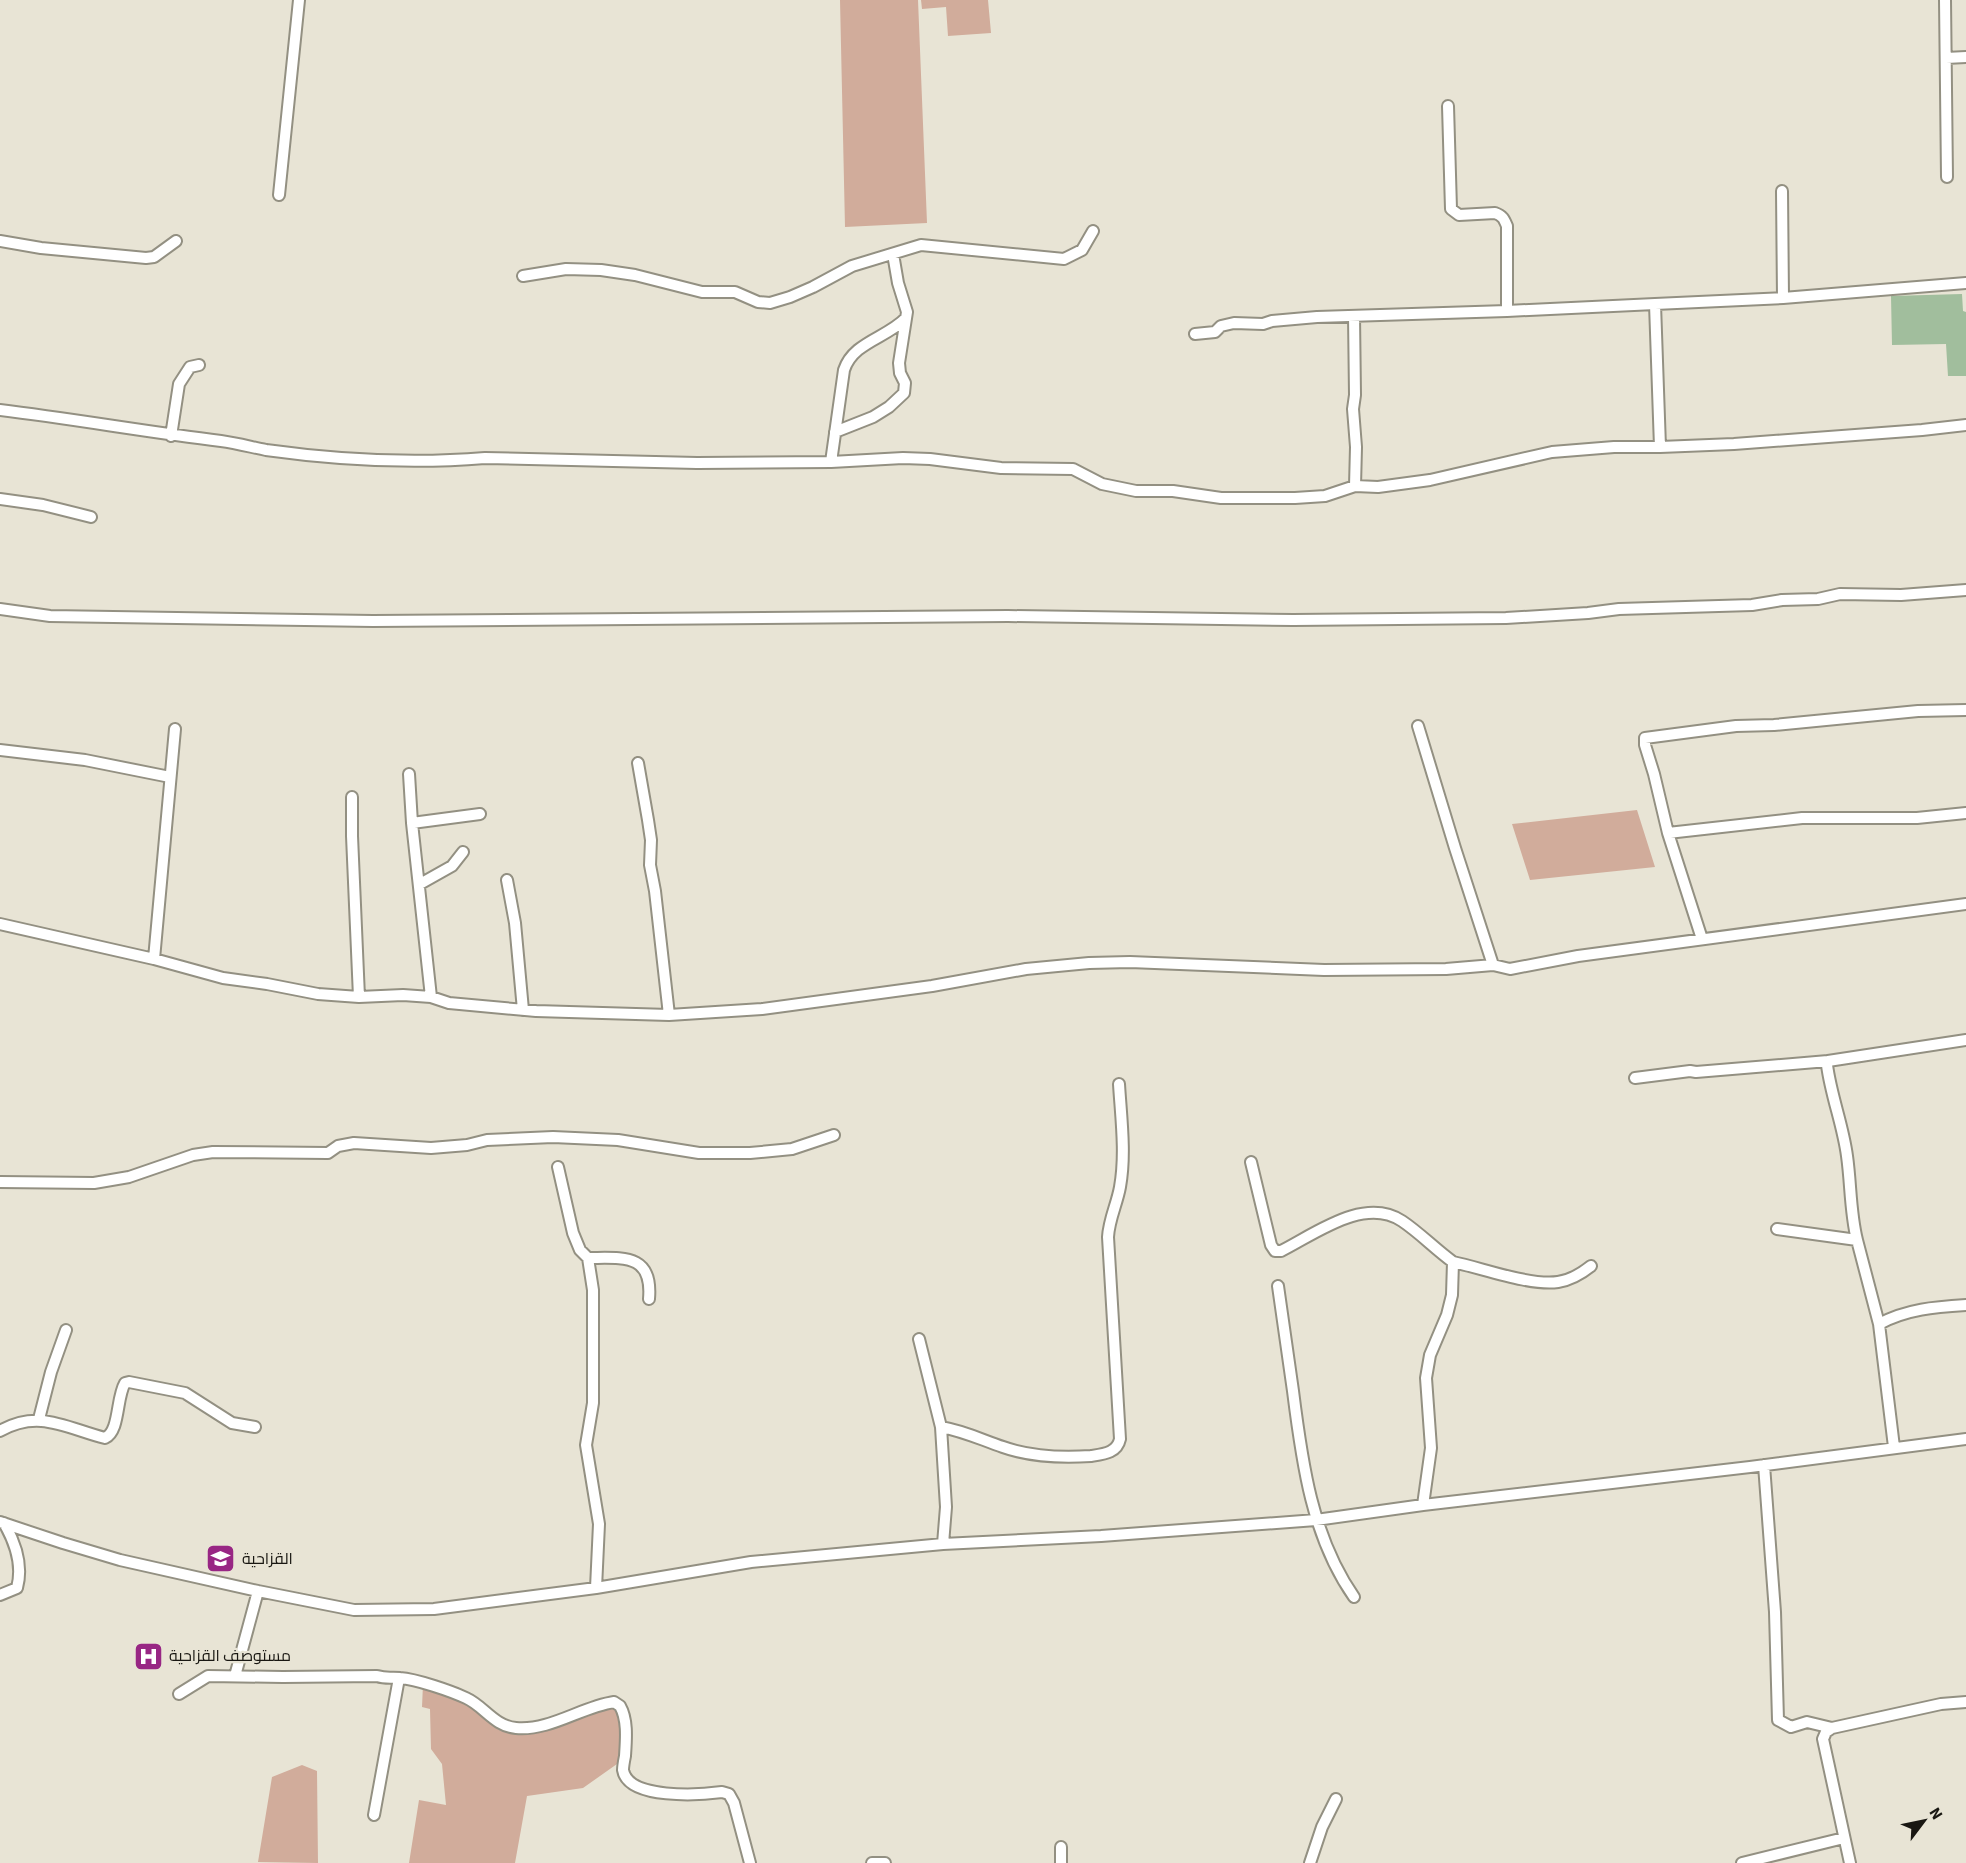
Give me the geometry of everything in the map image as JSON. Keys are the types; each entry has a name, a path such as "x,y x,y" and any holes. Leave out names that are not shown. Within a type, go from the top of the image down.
{"street":[{"path":"279,195 299,0"},
{"path":"1945,0 1947,177"},
{"path":"1946,58 1966,57"},
{"path":"1448,106 1450,209 1459,215 1496,213 1504,219 1507,226 1507,310"},
{"path":"1782,191 1783,298"},
{"path":"522,276 566,269 601,270 702,292 735,292 758,302 770,303 798,294 852,266 921,245 1064,259 1082,250 1093,231"},
{"path":"0,241 32,247 146,258 154,257 176,241"},
{"path":"835,432 873,417 889,407 904,393 905,383 900,373 899,363 907,312 898,283 893,254"},
{"path":"1195,334 1215,332 1221,326 1234,323 1263,324 1272,321 1317,317 1783,298 1966,283"},
{"path":"1655,304 1660,447"},
{"path":"1354,316 1355,486"},
{"path":"831,462 844,370 848,359 854,351 900,325 906,318"},
{"path":"171,436 179,384 190,367 200,365"},
{"path":"0,410 267,450 350,459 485,458 697,463 831,462 903,458 959,461 1001,468 1072,469 1102,484 1119,489 1173,491 1221,498 1325,496 1355,486 1378,486 1430,480 1552,452 1614,447 1734,444 1911,431 1966,424"},
{"path":"0,499 43,505 91,517"},
{"path":"0,609 50,616 373,621 996,616 1293,620 1494,618 1619,609 1752,605 1782,600 1818,599 1840,594 1901,595 1966,590"},
{"path":"1702,939 1668,833 1654,774 1644,745 1645,738 1736,726 1774,725 1907,712 1966,710"},
{"path":"1418,726 1493,965"},
{"path":"153,958 175,729"},
{"path":"0,750 86,760 170,777"},
{"path":"638,763 651,840 650,865 669,1016"},
{"path":"409,774 412,823 431,997"},
{"path":"352,797 359,997"},
{"path":"1668,833 1803,818 1917,818 1966,813"},
{"path":"412,823 480,814"},
{"path":"420,884 453,866 463,852"},
{"path":"507,880 515,923 523,1010"},
{"path":"0,924 153,958 223,978 318,994 359,997 431,997 449,1003 523,1010 669,1016 762,1009 932,986 1026,969 1089,963 1130,962 1344,970 1446,969 1493,965 1510,969 1578,956 1966,904"},
{"path":"1635,1078 1690,1071 1828,1061 1966,1040"},
{"path":"1828,1061 1831,1092 1844,1136 1852,1219 1879,1324 1894,1447"},
{"path":"941,1427 972,1434 1003,1447 1042,1456 1095,1455 1113,1451 1119,1446 1108,1237 1123,1166 1119,1084"},
{"path":"0,1182 94,1183 129,1177 203,1153 285,1151 328,1153 338,1146 354,1143 431,1149 487,1140 553,1137 618,1140 699,1153 750,1153 792,1149 834,1135"},
{"path":"1251,1162 1270,1245 1275,1251 1281,1251 1344,1219 1369,1212 1400,1219 1453,1262 1520,1278 1556,1282 1580,1275 1591,1266"},
{"path":"558,1167 573,1233 580,1250 588,1258 592,1290 593,1403 586,1445 599,1524 596,1588"},
{"path":"1777,1229 1857,1240"},
{"path":"588,1258 613,1258 639,1264 648,1273 649,1299"},
{"path":"1423,1505 1431,1448 1426,1378 1430,1355 1447,1316 1452,1295 1453,1262"},
{"path":"1278,1286 1297,1423 1316,1520 1332,1560 1354,1597"},
{"path":"1879,1324 1912,1310 1966,1305"},
{"path":"39,1419 51,1372 66,1330"},
{"path":"919,1339 941,1427 946,1507 943,1544"},
{"path":"0,1431 23,1421 39,1419 108,1437 113,1431 121,1390 125,1383 129,1382 185,1393 232,1423 255,1427"},
{"path":"2,1522 63,1544 120,1560 354,1610 386,1611 444,1608 596,1588 751,1562 943,1544 1101,1536 1316,1520 1966,1439"},
{"path":"1764,1465 1775,1612 1778,1720 1791,1727 1807,1722 1832,1728"},
{"path":"0,1595 17,1588 20,1578 15,1541 2,1522"},
{"path":"235,1676 258,1591"},
{"path":"179,1695 208,1676 399,1678 440,1688 467,1698 501,1724 515,1728 528,1728 566,1719 614,1702 620,1706 625,1720 623,1770 628,1781 634,1786 651,1792 722,1792 729,1794 734,1803 750,1863"},
{"path":"374,1815 399,1678"},
{"path":"1850,1863 1823,1739 1826,1732 1832,1728 1941,1704 1966,1702"},
{"path":"1310,1863 1322,1827 1336,1799"},
{"path":"1742,1863 1844,1838"},
{"path":"1061,1847 1061,1863"},
{"path":"872,1863 885,1863"}],"shaded area":[{"path":"840,0 918,0 927,223 845,227"},
{"path":"921,0 988,0 991,33 948,36 946,7 922,9"},
{"path":"1962,294 1963,311 1966,312 1966,376 1948,376 1946,344 1892,345 1891,296"},
{"path":"1637,810 1655,867 1530,880 1512,824"},
{"path":"423,1684 459,1687 458,1695 490,1716 528,1728 614,1702 625,1720 625,1736 617,1764 583,1788 527,1796 515,1863 409,1863 419,1800 446,1805 442,1764 431,1749 430,1709 422,1707"},
{"path":"302,1765 317,1771 318,1863 258,1862 272,1777"}],"place":[{"name":"القزاحية","path":"221,1559"},
{"name":"مستوصف القزاحية","path":"148,1656"}]}
